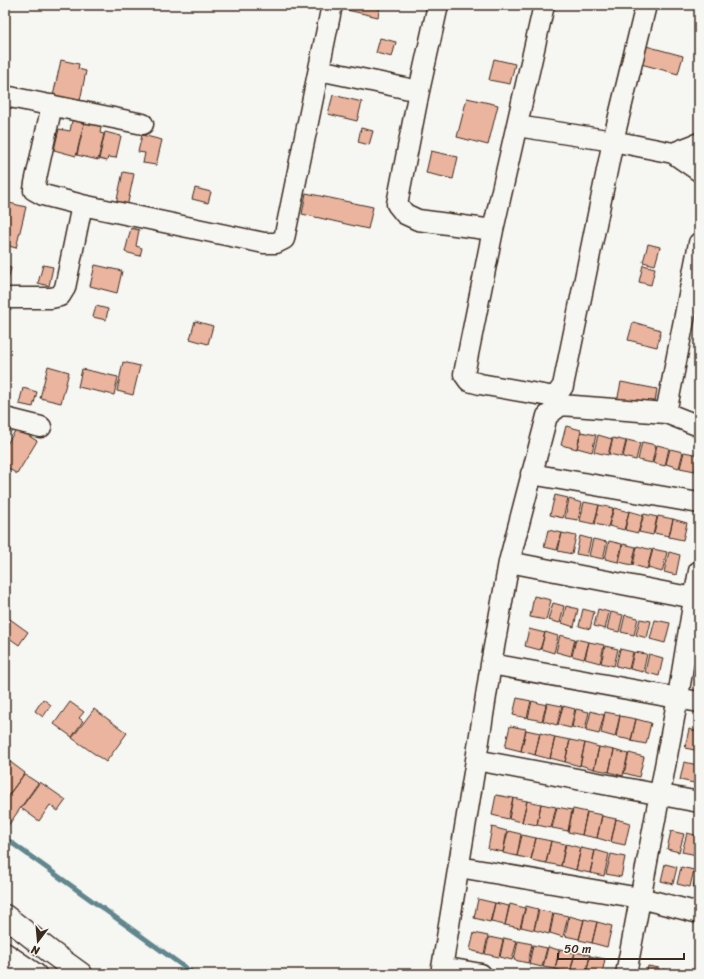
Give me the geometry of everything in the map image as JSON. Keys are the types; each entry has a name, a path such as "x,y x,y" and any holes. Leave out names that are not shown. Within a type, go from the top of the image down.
{"highway":[{"path":"5,916 81,974"}],"street":[{"path":"52,106 34,190 43,195 82,205 264,243 276,243 284,239 332,5"},
{"path":"438,5 419,91 397,204 405,214 418,220 493,230"},
{"path":"544,5 493,230 464,374 469,380 480,384 558,401 666,413 699,426"},
{"path":"481,974 442,970 491,664 509,562 531,474 547,416 558,401 563,386 614,141 646,5"},
{"path":"319,70 419,91"},
{"path":"5,96 143,124"},
{"path":"517,126 614,141 673,153 699,171"},
{"path":"673,153 699,143"},
{"path":"5,298 51,298 60,296 65,288 82,205"},
{"path":"666,413 699,243"},
{"path":"5,418 41,427"},
{"path":"531,474 699,503"},
{"path":"509,562 696,599"},
{"path":"626,974 696,599 699,571"},
{"path":"491,664 699,702"},
{"path":"476,760 699,802"},
{"path":"459,867 640,898 699,913"},
{"path":"5,953 36,974"},
{"path":"43,974 52,953"}],"building":[{"path":"349,5 380,5 378,17 347,10"},
{"path":"380,38 396,42 392,57 376,53"},
{"path":"646,46 683,56 678,74 641,64"},
{"path":"494,59 515,64 510,84 489,80"},
{"path":"61,60 79,64 78,69 86,71 80,101 53,96"},
{"path":"333,95 362,102 357,121 328,114"},
{"path":"467,98 498,105 488,145 457,137"},
{"path":"73,116 85,119 76,156 54,150 59,129 70,131"},
{"path":"85,119 102,123 100,133 104,134 98,160 77,155"},
{"path":"361,128 373,131 369,145 358,142"},
{"path":"105,132 121,136 116,158 108,157 107,161 99,159"},
{"path":"142,135 162,140 156,165 143,163 145,153 138,152"},
{"path":"431,151 458,157 453,179 426,173"},
{"path":"123,172 134,174 127,207 116,204"},
{"path":"195,188 211,192 208,203 192,199"},
{"path":"306,193 373,207 368,229 302,214"},
{"path":"5,202 26,207 16,248 5,245"},
{"path":"131,228 139,230 136,246 142,248 140,256 125,252"},
{"path":"648,244 660,247 655,265 643,262"},
{"path":"43,265 53,267 49,286 38,283"},
{"path":"95,265 122,271 117,293 90,286"},
{"path":"643,265 655,268 651,285 639,282"},
{"path":"5,266 11,268 7,284 5,284"},
{"path":"96,306 108,309 106,320 93,317"},
{"path":"195,321 213,326 208,344 190,339"},
{"path":"633,322 661,330 657,347 628,340"},
{"path":"123,362 140,366 133,395 117,391"},
{"path":"48,366 69,372 61,403 40,398"},
{"path":"82,369 118,377 114,395 78,387"},
{"path":"621,382 657,389 654,409 617,402"},
{"path":"23,388 37,392 33,407 19,404"},
{"path":"566,426 581,430 577,449 561,445"},
{"path":"17,428 37,441 17,474 5,466 5,447"},
{"path":"581,432 596,435 592,452 577,448"},
{"path":"598,435 612,439 608,455 594,452"},
{"path":"613,438 626,441 622,457 609,454"},
{"path":"627,440 640,443 636,460 623,457"},
{"path":"642,442 656,445 652,463 638,460"},
{"path":"657,445 669,448 665,466 653,463"},
{"path":"670,449 683,452 679,468 666,464"},
{"path":"684,452 699,455 695,471 680,468"},
{"path":"555,495 568,498 563,518 550,515"},
{"path":"569,499 582,503 578,520 565,518"},
{"path":"584,502 599,505 594,524 580,521"},
{"path":"599,505 613,508 608,527 595,524"},
{"path":"614,508 629,512 624,530 609,526"},
{"path":"629,511 643,515 638,533 625,530"},
{"path":"644,514 657,517 653,535 639,532"},
{"path":"658,516 673,519 669,536 654,533"},
{"path":"673,519 687,523 683,540 669,537"},
{"path":"548,530 562,533 557,550 544,547"},
{"path":"562,533 576,536 572,554 558,551"},
{"path":"580,536 591,539 587,556 576,554"},
{"path":"593,539 607,542 603,559 589,556"},
{"path":"609,541 622,544 618,562 605,559"},
{"path":"623,544 636,547 632,565 619,562"},
{"path":"637,546 652,550 647,569 633,565"},
{"path":"653,549 667,552 662,572 648,568"},
{"path":"669,552 680,555 676,575 664,572"},
{"path":"534,596 551,600 546,620 530,617"},
{"path":"553,603 564,606 560,623 548,620"},
{"path":"566,606 578,609 574,627 562,623"},
{"path":"583,609 594,612 590,629 579,626"},
{"path":"598,609 609,612 605,629 594,626"},
{"path":"611,612 623,615 619,632 607,629"},
{"path":"625,615 638,618 634,635 621,632"},
{"path":"10,619 28,632 19,645 5,635 5,625"},
{"path":"640,619 651,621 647,638 636,635"},
{"path":"655,620 670,623 665,643 650,639"},
{"path":"529,629 545,633 540,650 525,646"},
{"path":"545,632 558,636 554,653 541,649"},
{"path":"560,635 575,639 571,656 556,652"},
{"path":"576,639 589,642 584,659 572,656"},
{"path":"589,642 604,645 600,663 585,659"},
{"path":"605,646 618,649 614,666 601,663"},
{"path":"620,649 633,652 629,669 616,666"},
{"path":"634,652 647,654 643,672 630,669"},
{"path":"649,654 663,658 659,676 645,672"},
{"path":"517,698 531,701 527,718 513,715"},
{"path":"43,699 51,705 43,717 35,711"},
{"path":"532,701 546,705 542,721 528,718"},
{"path":"70,702 84,712 79,718 83,721 72,737 54,724"},
{"path":"547,703 562,706 557,725 543,721"},
{"path":"563,706 575,709 571,728 558,725"},
{"path":"94,709 127,733 106,762 72,738"},
{"path":"576,709 589,712 585,730 572,727"},
{"path":"591,711 604,715 599,734 586,731"},
{"path":"605,712 620,715 615,737 601,733"},
{"path":"620,716 636,719 631,740 616,737"},
{"path":"636,719 651,723 646,744 631,741"},
{"path":"510,726 526,729 521,751 505,747"},
{"path":"689,729 699,732 699,751 685,748"},
{"path":"526,730 540,733 535,755 521,751"},
{"path":"540,733 555,737 550,759 535,755"},
{"path":"555,737 570,740 565,762 550,758"},
{"path":"570,740 585,743 580,766 565,762"},
{"path":"585,743 599,747 594,769 580,765"},
{"path":"599,747 614,750 609,772 594,769"},
{"path":"614,750 628,754 623,776 609,772"},
{"path":"629,753 644,757 639,777 624,773"},
{"path":"5,758 25,773 5,800"},
{"path":"684,762 698,765 694,783 680,780"},
{"path":"699,766 699,784 695,783"},
{"path":"24,774 38,783 5,830 5,800"},
{"path":"40,782 66,800 58,811 50,805 39,821 21,808"},
{"path":"496,795 513,798 508,819 492,815"},
{"path":"513,798 527,801 522,822 509,819"},
{"path":"527,801 541,804 537,825 522,822"},
{"path":"541,804 556,807 551,828 537,825"},
{"path":"557,807 572,810 568,831 552,828"},
{"path":"573,809 587,812 582,835 568,832"},
{"path":"587,812 602,815 597,838 582,835"},
{"path":"602,816 616,819 611,842 597,838"},
{"path":"616,819 630,823 625,845 611,842"},
{"path":"492,827 507,831 503,852 488,849"},
{"path":"508,831 521,834 517,856 503,853"},
{"path":"671,831 684,834 679,852 667,849"},
{"path":"687,833 699,836 697,855 682,852"},
{"path":"522,835 536,838 531,859 517,856"},
{"path":"536,838 551,841 546,863 531,860"},
{"path":"551,841 565,844 561,866 546,863"},
{"path":"566,844 581,848 576,870 561,866"},
{"path":"581,848 595,851 590,873 576,870"},
{"path":"595,850 609,854 604,876 590,873"},
{"path":"611,854 625,857 621,877 606,874"},
{"path":"665,864 677,867 673,884 661,881"},
{"path":"681,867 694,870 690,887 677,884"},
{"path":"697,870 699,871 699,889 693,888"},
{"path":"478,899 495,903 490,922 474,918"},
{"path":"495,903 509,906 505,925 491,922"},
{"path":"510,904 525,908 520,928 505,925"},
{"path":"526,906 538,909 534,930 521,927"},
{"path":"539,910 553,913 549,934 534,930"},
{"path":"554,913 568,916 563,937 550,933"},
{"path":"569,916 584,920 579,939 565,936"},
{"path":"584,919 597,922 592,943 579,940"},
{"path":"597,922 612,926 607,947 592,943"},
{"path":"474,933 488,936 484,954 470,950"},
{"path":"489,937 503,940 499,957 485,954"},
{"path":"504,938 517,941 512,960 500,957"},
{"path":"518,941 532,944 528,963 514,960"},
{"path":"533,945 547,948 542,967 529,964"},
{"path":"548,947 559,950 555,969 543,967"},
{"path":"560,949 575,953 570,973 555,969"},
{"path":"575,952 590,955 586,974 570,973"},
{"path":"590,956 605,959 602,974 586,974"},
{"path":"648,966 659,968 658,974 646,974"},
{"path":"663,969 674,972 674,974 662,974"}],"waterway":[{"path":"5,838 194,974"}]}
